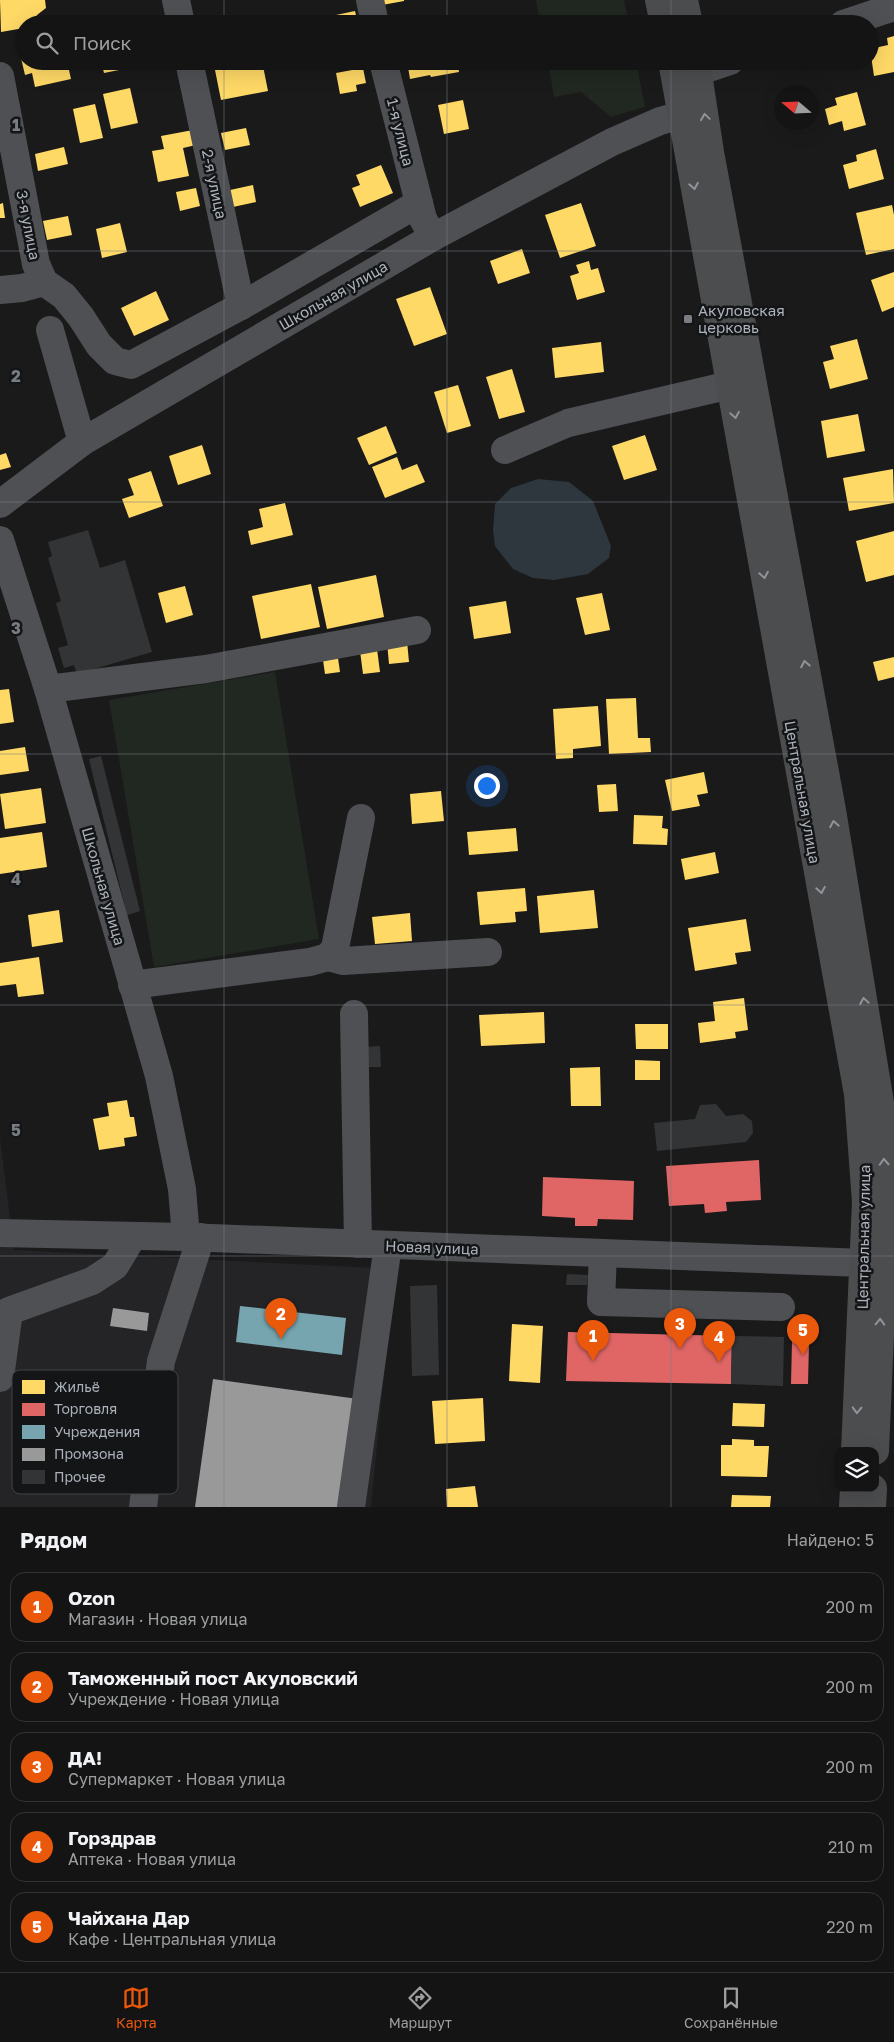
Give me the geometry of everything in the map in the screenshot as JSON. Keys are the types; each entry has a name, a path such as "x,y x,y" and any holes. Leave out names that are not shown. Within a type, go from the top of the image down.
{"main road":[{"path":"659,0 662,15"},
{"path":"684,0 687,15"},
{"name":"Центральная улица","path":"685,70 684,127 858,1094 866,1202 864,1263 877,1371 856,1447"},
{"name":"Центральная улица","path":"686,70 710,152 832,810 882,1115 886,1193 875,1447"},
{"path":"853,1507 854,1492"},
{"path":"872,1507 873,1492"}],"street":[{"path":"176,0 179,15"},
{"path":"370,0 374,15"},
{"path":"870,15 894,7"},
{"name":"2-я улица","path":"191,70 241,306"},
{"name":"1-я улица","path":"386,70 418,203 432,237"},
{"name":"3-я улица","path":"0,76 36,264 44,282"},
{"name":"Школьная улица","path":"0,504 82,442 432,237 612,142 660,121 684,127"},
{"path":"0,290 22,288 44,282 64,296 99,344 115,361 131,365 241,306 418,203"},
{"path":"50,330 82,442"},
{"path":"505,450 568,423 730,385"},
{"name":"Школьная улица","path":"0,540 48,689 159,1076 194,1237"},
{"path":"48,689 206,669 417,630"},
{"path":"328,957 335,948 361,818"},
{"path":"132,985 310,962 328,957 343,961 488,952"},
{"path":"354,1014 358,1244"},
{"name":"Новая улица","path":"0,1233 194,1237 864,1263"},
{"path":"0,1378 5,1311 92,1281 115,1266 133,1236"},
{"path":"161,1370 194,1237"},
{"path":"351,1507 388,1245"},
{"path":"603,1253 601,1302 781,1307"},
{"path":"143,1507 145,1494"}],"shaded area":[{"path":"536,0 624,0 627,15 538,15"},
{"path":"550,70 638,70 645,107 611,117 581,92 554,97"},
{"path":"538,479 569,482 593,501 611,546 609,558 588,574 554,580 533,578 513,569 495,546 493,530 495,504 511,488"},
{"path":"275,672 319,939 154,967 109,700"},
{"path":"0,1138 14,1250 394,1269 371,1507 0,1507"}],"building: Жильё":[{"path":"0,0 45,0 46,8 37,15 15,15 15,30 1,32"},
{"path":"381,0 404,0 404,1 382,5"},
{"path":"355,11 356,15 336,15"},
{"path":"894,36 894,72 874,76 873,70 879,70 879,47 888,45 887,38"},
{"path":"24,70 69,70 71,79 35,87 32,73 25,75"},
{"path":"103,70 119,70 104,73"},
{"path":"215,70 264,70 268,91 221,100"},
{"path":"363,70 366,83 356,85 357,91 340,94 336,73"},
{"path":"408,70 459,70 459,72 431,77 430,75 410,79"},
{"path":"130,88 138,123 111,129 103,94"},
{"path":"857,92 866,125 844,131 842,121 829,125 825,109 837,105 835,98"},
{"path":"463,100 469,129 444,134 438,105"},
{"path":"95,104 103,138 80,143 73,109"},
{"path":"246,128 250,145 225,150 221,133"},
{"path":"193,130 196,145 183,148 189,176 158,182 152,151 164,149 161,136"},
{"path":"64,147 68,164 38,171 35,154"},
{"path":"876,149 884,179 849,189 843,165 857,161 856,155"},
{"path":"381,165 393,193 360,207 352,188 360,185 356,175"},
{"path":"253,185 256,202 233,207 230,190"},
{"path":"196,188 200,206 180,211 176,192"},
{"path":"3,203 5,218 0,218 0,204"},
{"path":"581,203 596,246 560,258 545,215"},
{"path":"892,205 894,215 894,249 866,255 856,213"},
{"path":"68,216 72,235 47,240 43,221"},
{"path":"120,223 127,252 102,258 96,229"},
{"path":"522,249 530,273 498,284 490,261"},
{"path":"589,261 591,270 598,268 605,292 577,300 570,276 579,273 576,265"},
{"path":"894,272 894,307 882,312 871,280"},
{"path":"430,287 447,334 414,346 396,299"},
{"path":"156,291 169,320 134,336 121,308"},
{"path":"857,339 868,379 830,389 823,362 834,359 830,346"},
{"path":"601,342 604,372 555,378 552,348"},
{"path":"512,369 525,412 499,419 486,377"},
{"path":"458,385 471,426 447,433 434,392"},
{"path":"858,414 865,451 827,458 821,421"},
{"path":"386,426 397,453 369,465 357,438"},
{"path":"645,435 657,470 624,480 612,446"},
{"path":"202,445 211,474 178,485 169,456"},
{"path":"6,453 11,467 0,470 0,455"},
{"path":"397,457 402,470 417,464 425,482 385,498 372,467"},
{"path":"893,469 894,503 849,511 843,478"},
{"path":"151,471 163,506 129,518 122,499 134,495 128,479"},
{"path":"285,503 293,535 251,545 248,531 263,527 259,509"},
{"path":"894,531 894,575 866,582 856,541"},
{"path":"376,575 384,617 327,629 318,587"},
{"path":"311,584 320,627 261,639 252,596"},
{"path":"185,586 193,615 166,623 158,593"},
{"path":"602,593 610,630 585,635 576,598"},
{"path":"506,601 511,633 474,639 469,607"},
{"path":"407,641 409,662 389,664 387,642"},
{"path":"377,649 380,672 363,674 360,651"},
{"path":"894,657 894,677 878,681 873,662"},
{"path":"338,658 340,672 325,674 323,660"},
{"path":"9,689 14,722 0,724 0,690"},
{"path":"636,698 638,738 650,738 651,752 609,754 606,699"},
{"path":"598,706 601,746 573,749 573,758 556,759 553,709"},
{"path":"25,747 29,771 0,775 0,751"},
{"path":"704,772 708,793 697,795 700,806 672,811 665,780"},
{"path":"616,784 618,811 599,812 597,785"},
{"path":"41,788 46,823 5,829 0,794"},
{"path":"441,791 444,821 412,824 410,794"},
{"path":"634,815 663,816 662,828 668,829 667,845 633,844"},
{"path":"516,828 518,851 469,855 467,832"},
{"path":"42,832 47,867 0,874 0,838"},
{"path":"715,852 719,873 685,880 681,859"},
{"path":"525,888 527,911 515,912 516,922 480,925 477,892"},
{"path":"594,890 598,928 540,933 537,896"},
{"path":"59,910 63,942 32,947 28,915"},
{"path":"410,913 412,941 375,944 372,917"},
{"path":"746,919 751,951 735,953 737,964 695,971 688,928"},
{"path":"39,957 44,994 18,997 16,984 0,986 0,963"},
{"path":"744,998 748,1030 735,1032 736,1038 700,1043 698,1023 715,1021 713,1002"},
{"path":"544,1012 545,1043 481,1046 479,1015"},
{"path":"635,1024 668,1024 668,1049 636,1049"},
{"path":"635,1060 660,1061 660,1080 635,1080"},
{"path":"600,1067 601,1106 571,1106 570,1068"},
{"path":"127,1100 130,1117 134,1117 137,1136 124,1138 125,1146 99,1150 93,1119 109,1116 107,1103"},
{"path":"512,1324 543,1326 540,1383 509,1381"},
{"path":"483,1398 485,1441 435,1444 432,1401"},
{"path":"733,1403 765,1404 764,1427 732,1426"},
{"path":"732,1439 754,1440 754,1446 769,1446 767,1477 721,1476 721,1445 732,1445"},
{"path":"475,1486 478,1507 447,1507 446,1489"},
{"path":"732,1495 771,1496 770,1507 731,1507"}],"building: Торговля":[{"path":"759,1160 761,1200 726,1202 727,1211 705,1213 704,1204 669,1206 666,1166"},
{"path":"543,1177 634,1181 633,1220 598,1219 597,1226 575,1226 575,1218 542,1216"},
{"path":"568,1332 732,1336 731,1384 566,1381"},
{"path":"792,1342 809,1343 808,1384 791,1384"}],"building: Учреждения":[{"path":"240,1306 346,1318 342,1355 236,1342"}],"building: Промзона":[{"path":"113,1308 149,1313 147,1331 110,1326"},
{"path":"213,1379 358,1399 342,1507 195,1507"}],"building: Прочее":[{"path":"88,530 100,568 125,560 152,652 77,674 74,665 64,668 58,648 68,645 56,603 61,601 48,558 52,556 48,542"},
{"path":"101,756 140,911 127,915 89,759"},
{"path":"380,1046 381,1067 367,1067 365,1047"},
{"path":"716,1104 726,1116 743,1114 752,1121 753,1133 746,1142 657,1151 654,1123 695,1119 700,1105"},
{"path":"567,1274 588,1275 587,1285 566,1285"},
{"path":"437,1285 439,1375 412,1376 410,1286"},
{"path":"732,1336 784,1337 783,1386 731,1384"}],"place":[{"name":"Акуловская церковь","path":"688,319"},
{"name":"Таможенный пост Акуловский","path":"281,1339"},
{"name":"ДА!","path":"680,1349"},
{"name":"Чайхана Дар","path":"803,1355"},
{"name":"Ozon","path":"593,1361"},
{"name":"Горздрав","path":"719,1362"}]}
